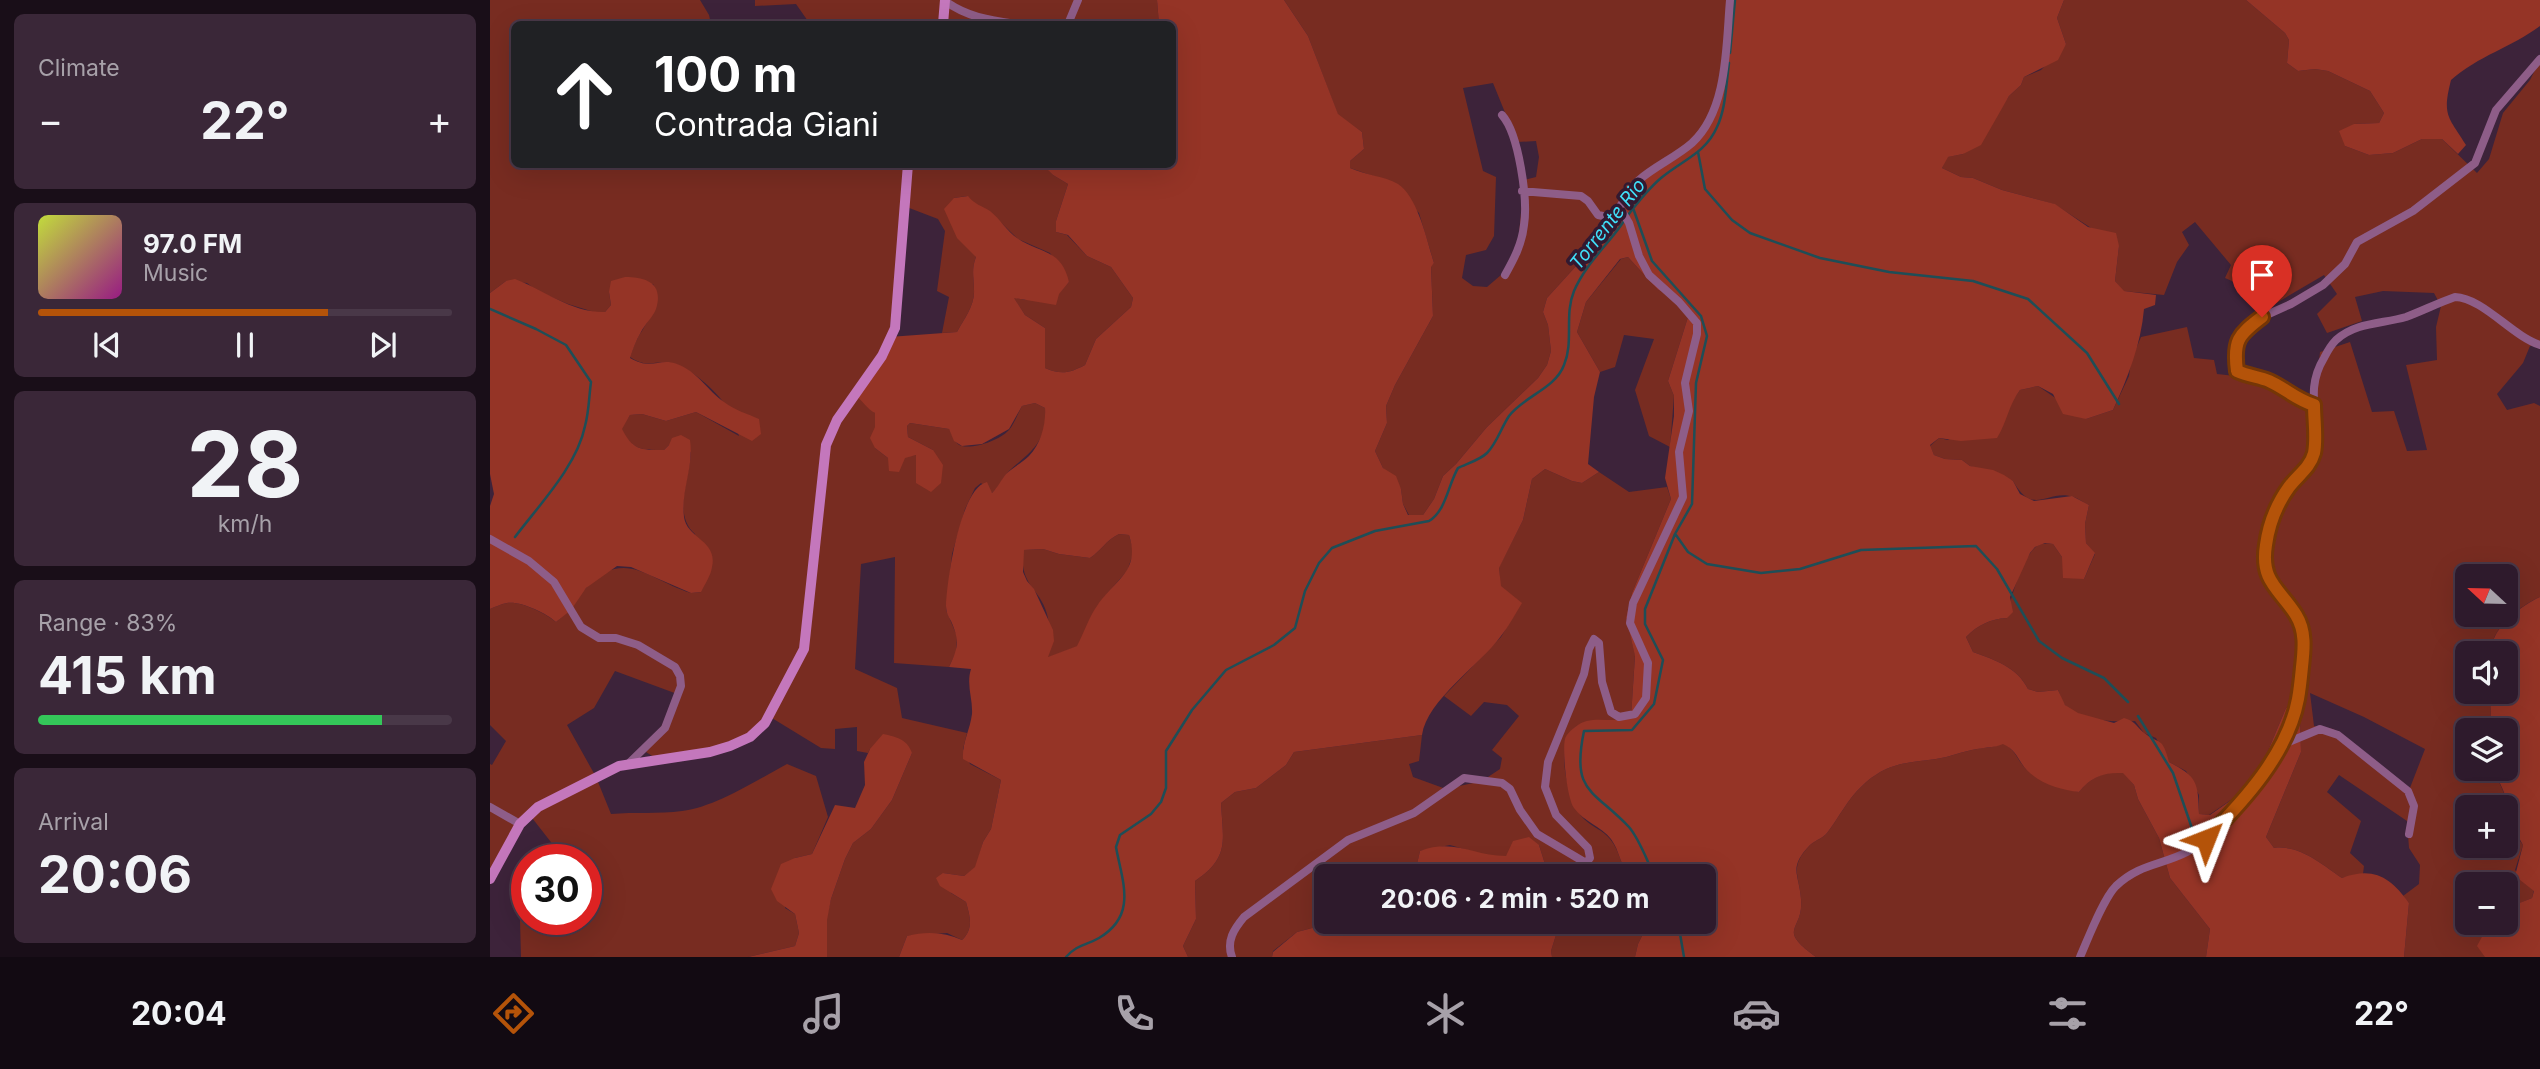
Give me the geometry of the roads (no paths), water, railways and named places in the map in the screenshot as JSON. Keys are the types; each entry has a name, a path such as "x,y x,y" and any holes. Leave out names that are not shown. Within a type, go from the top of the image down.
{"street":[{"path":"943,21 945,0"},
{"path":"945,0 961,12 996,21"},
{"path":"1069,21 1078,0"},
{"path":"1232,957 1230,951 1233,930 1244,917 1348,840 1414,813 1464,778 1502,783 1510,789 1520,810 1537,834 1586,863 1590,858 1588,848 1556,815 1545,787 1548,762 1584,674 1594,639 1599,643 1602,682 1611,712 1619,718 1635,713 1646,698 1648,663 1630,623 1633,603 1683,497 1679,452 1689,411 1685,383 1697,334 1697,323 1679,302 1649,275 1622,210 1628,191 1691,143 1713,113 1725,61 1730,0"},
{"path":"2314,405 2298,400 2269,381 2237,371 2234,351 2242,333 2262,317 2323,285 2345,264 2357,242 2413,211 2475,163 2496,110 2540,59"},
{"path":"1502,115 1510,124 1519,155 1526,211 1517,253 1505,275"},
{"path":"490,879 520,824 538,807 573,787 619,766 710,751 750,737 765,723 804,649 827,445 837,420 882,356 895,328 908,168"},
{"path":"1522,191 1581,196 1603,217 1622,210"},
{"path":"2080,957 2114,888 2135,872 2185,853 2206,839 2245,798 2279,746 2293,717 2304,647 2303,632 2296,615 2268,580 2265,548 2274,510 2308,466 2314,453 2312,386 2316,371 2336,341 2362,326 2405,317 2455,297 2471,301 2524,339 2540,345"},
{"path":"490,539 528,561 554,582 581,627 599,638 616,638 638,645 675,667 681,686 665,728 628,764"},
{"path":"2279,746 2320,729 2338,735 2408,791 2414,806 2409,834"},
{"path":"649,761 655,740"},
{"path":"490,807 520,824"}],"waterway":[{"name":"Torrente Rio","path":"1730,53 1735,0"},
{"name":"Torrente Rio","path":"1628,215 1656,182 1700,150 1712,136 1722,112 1729,63"},
{"path":"1698,152 1705,189 1732,220 1750,233 1820,258 1889,272 1973,281 2028,299 2087,353 2119,404"},
{"path":"1633,208 1652,261 1701,316 1707,336 1696,383 1692,504 1675,534 1645,609 1645,624 1663,660 1654,704 1632,730 1584,731 1581,751 1580,767 1588,788 1629,827 1649,864"},
{"name":"Torrente Rio","path":"1066,957 1078,947 1099,938 1119,919 1124,897 1116,847 1120,835 1151,814 1161,802 1166,788 1166,751 1192,710 1226,670 1274,645 1295,628 1305,591 1319,563 1332,548 1375,531 1429,521 1435,517 1458,468 1487,453 1515,409 1560,373 1567,356 1574,291 1624,221"},
{"path":"490,309 566,345 591,382 586,421 574,456 515,537"},
{"path":"1676,535 1688,552 1707,564 1761,573 1800,569 1861,550 1976,546 1997,569 2039,641 2062,658 2104,678 2128,702"},
{"path":"2138,716 2173,773 2196,840"},
{"path":"1680,934 1684,957"}]}
